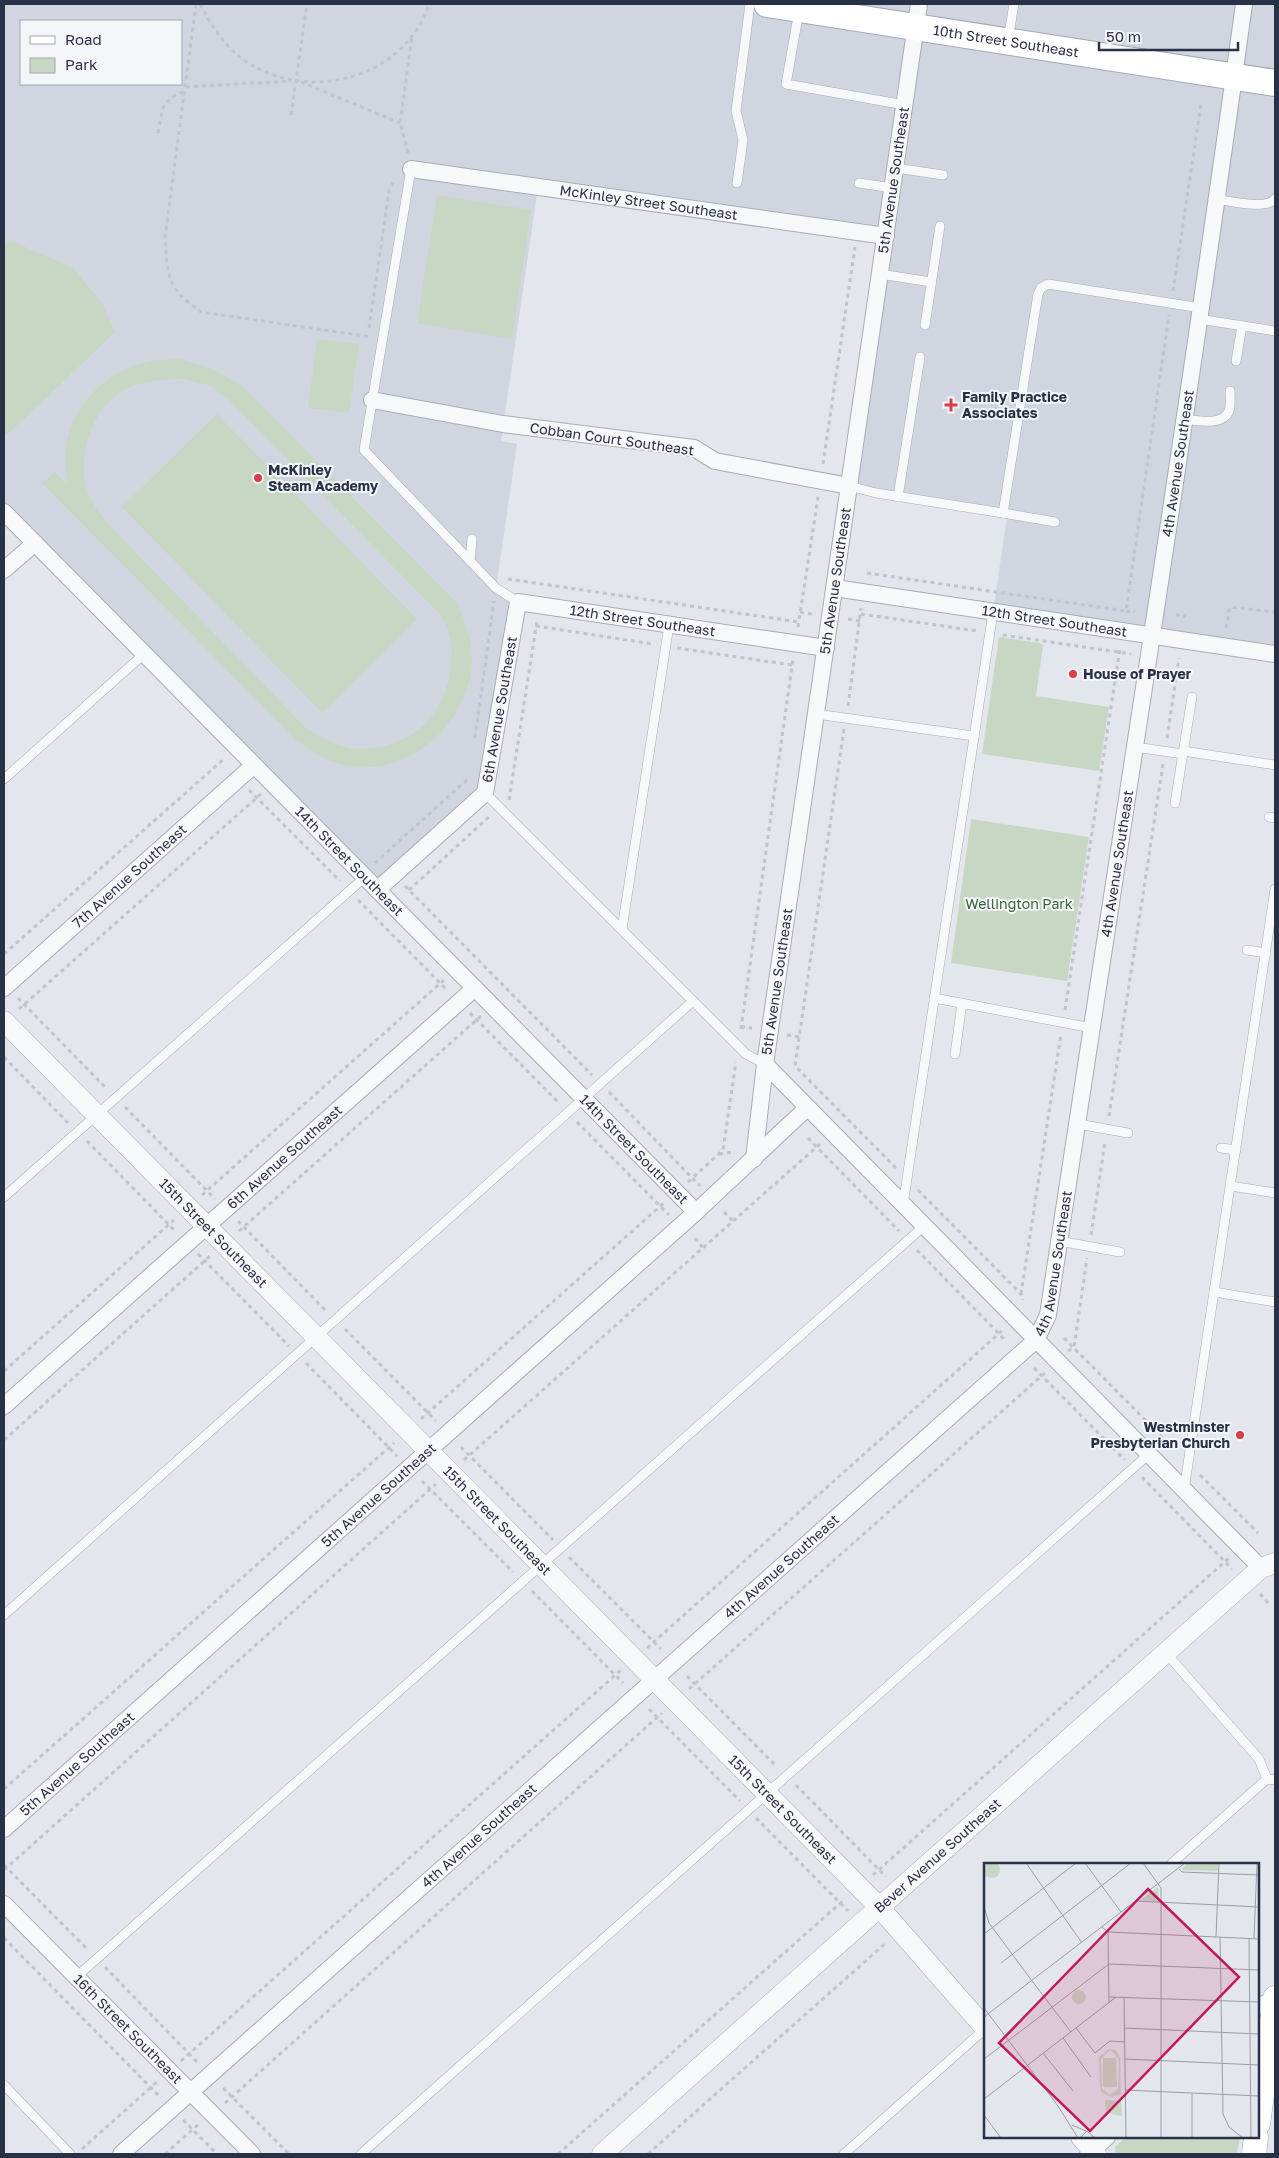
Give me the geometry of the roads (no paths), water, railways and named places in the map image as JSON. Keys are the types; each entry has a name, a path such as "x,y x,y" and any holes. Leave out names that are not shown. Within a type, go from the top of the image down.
{"main road":[{"name":"10th Street Southeast","path":"767,4 799,8 917,15 1008,40 1275,83"},
{"path":"1259,2117 1275,1999"},
{"path":"1254,2154 1256,2138"}],"street":[{"name":"4th Avenue Southeast","path":"121,2154 1036,1340 1048,1315 1078,1124 1153,636 1244,4"},
{"name":"5th Avenue Southeast","path":"754,1159 764,1064 835,588 917,15"},
{"name":"McKinley Street Southeast","path":"410,166 886,236"},
{"name":"Cobban Court Southeast","path":"372,400 503,424 694,448 715,461 849,486"},
{"name":"14th Street Southeast","path":"4,512 254,765 369,871 377,890 696,1212"},
{"path":"4,570 35,543"},
{"name":"12th Street Southeast","path":"835,588 1275,654"},
{"name":"12th Street Southeast","path":"518,602 826,648"},
{"name":"6th Avenue Southeast","path":"377,890 485,793 518,602"},
{"name":"7th Avenue Southeast","path":"4,988 254,765"},
{"name":"6th Avenue Southeast","path":"4,1406 475,988"},
{"name":"15th Street Southeast","path":"9,1017 96,1115 880,1908 984,2028"},
{"path":"764,1064 1184,1490 1268,1565"},
{"name":"5th Avenue Southeast","path":"4,1829 696,1212 807,1108"},
{"name":"Bever Avenue Southeast","path":"602,2154 1166,1653 1268,1565"},
{"name":"16th Street Southeast","path":"4,1904 75,1978 252,2154"},
{"path":"1259,2006 1275,1999"}],"lane":[{"path":"737,182 743,140 736,111 750,4"},
{"path":"1008,40 1014,4"},
{"path":"799,8 786,84 905,105"},
{"path":"410,166 364,450 496,588 518,602"},
{"path":"896,168 943,175"},
{"path":"858,183 892,188"},
{"path":"1215,199 1262,205 1272,202 1275,198"},
{"path":"925,325 940,226"},
{"path":"880,274 932,282"},
{"path":"1003,513 1038,294 1042,288 1048,284 1171,303 1200,314 1242,326 1275,331"},
{"path":"1236,361 1242,326"},
{"path":"898,497 920,357"},
{"path":"1184,419 1215,421 1223,418 1229,411 1230,391"},
{"path":"849,486 898,497 1055,522"},
{"path":"470,561 472,539"},
{"path":"903,1206 993,612"},
{"path":"622,929 670,625"},
{"path":"4,779 144,654"},
{"path":"1175,803 1192,697"},
{"path":"816,714 974,736"},
{"path":"1135,747 1165,752 1183,752 1275,766"},
{"path":"485,793 622,929 692,1002 746,1054 764,1064"},
{"path":"4,1197 369,871"},
{"path":"1184,1490 1188,1463 1190,1420 1214,1292 1231,1186 1275,889"},
{"path":"1247,950 1266,953"},
{"path":"934,998 1092,1028"},
{"path":"4,1615 692,1002"},
{"path":"955,1054 962,1003"},
{"path":"1078,1124 1128,1133"},
{"path":"1221,1148 1236,1150"},
{"path":"1231,1186 1275,1193"},
{"path":"75,1978 923,1227"},
{"path":"1059,1241 1120,1252"},
{"path":"1214,1292 1275,1302"},
{"path":"361,2154 768,1795 1149,1454"},
{"path":"1166,1653 1259,1759 1271,1779 1172,1863"},
{"path":"844,2154 984,2030"},
{"path":"4,2085 70,2154"}],"place":[{"name":"Family Practice Associates","path":"951,405"},
{"name":"McKinley Steam Academy","path":"258,478"},
{"name":"House of Prayer","path":"1073,674"},
{"name":"Westminster Presbyterian Church","path":"1240,1435"}],"park label":[{"name":"Wellington Park","path":"1019,904"}]}
